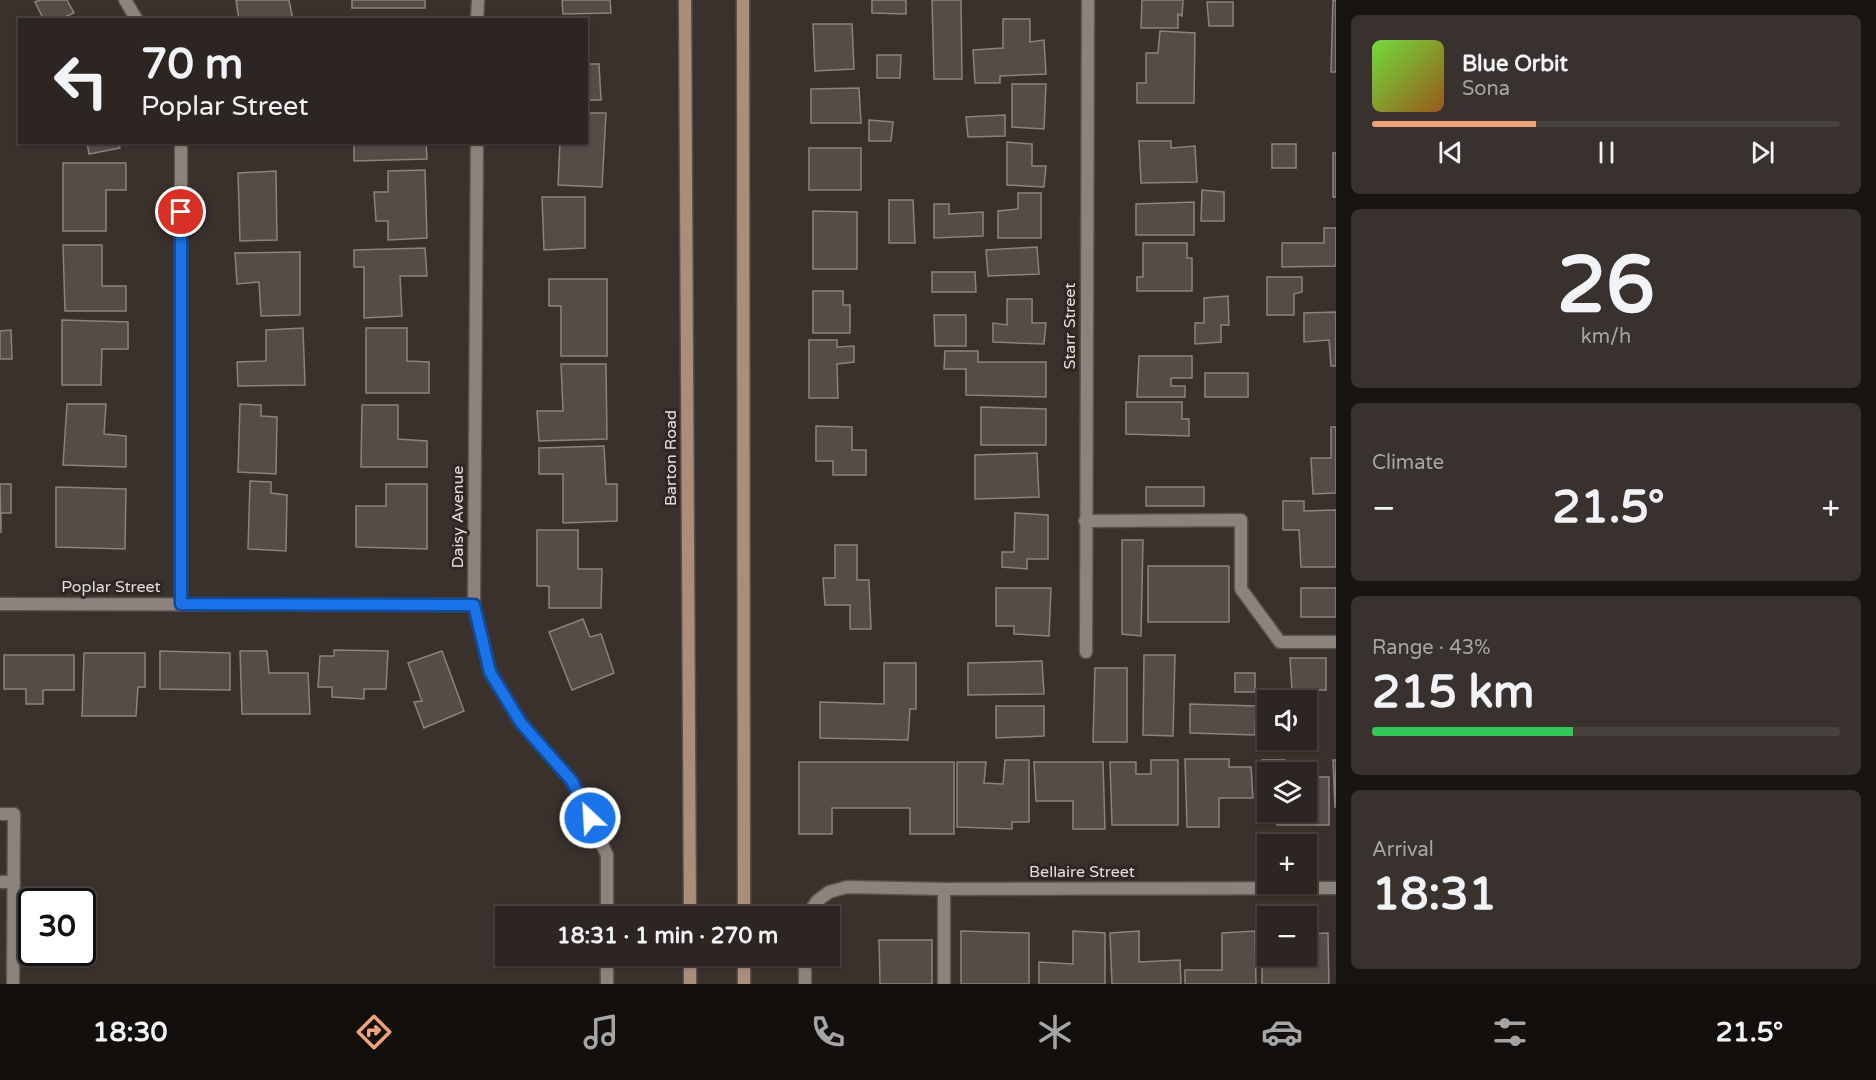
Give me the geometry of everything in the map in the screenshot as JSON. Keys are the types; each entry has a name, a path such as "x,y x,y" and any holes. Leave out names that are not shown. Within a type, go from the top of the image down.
{"main road":[{"name":"Barton Road","path":"685,0 690,906"},
{"path":"743,0 744,906"},
{"path":"690,966 690,984"},
{"path":"744,966 744,984"}],"street":[{"path":"125,0 136,18"},
{"path":"477,18 478,0"},
{"name":"Starr Street","path":"1086,652 1088,0"},
{"path":"181,144 181,604"},
{"name":"Daisy Avenue","path":"477,144 474,605 490,672 521,723 572,781 607,855 607,906"},
{"path":"1085,521 1241,520 1241,589 1280,642 1336,642"},
{"name":"Poplar Street","path":"0,603 474,605"},
{"path":"0,814 14,814 13,984"},
{"path":"0,882 14,882"},
{"name":"Bellaire Street","path":"814,906 829,892 847,887 944,889 1336,888"},
{"path":"944,889 944,984"},
{"path":"607,966 607,984"},
{"path":"805,966 805,984"}],"building":[{"path":"67,0 74,13 63,18 43,18 35,2"},
{"path":"236,0 289,0 293,18 239,18"},
{"path":"352,0 425,0 425,8 352,8"},
{"path":"562,0 610,0 611,13 563,14"},
{"path":"872,0 906,0 906,14 872,13"},
{"path":"932,0 961,0 962,79 934,79"},
{"path":"1142,0 1183,0 1182,16 1178,14 1178,28 1141,28"},
{"path":"1333,0 1336,0 1336,72 1331,72"},
{"path":"1207,2 1233,2 1233,26 1209,26"},
{"path":"1003,19 1030,19 1030,42 1044,40 1046,74 1000,76 1000,83 975,83 973,50 1003,48"},
{"path":"813,24 852,24 854,69 815,71"},
{"path":"1160,31 1195,33 1194,103 1137,103 1137,83 1146,83 1146,53 1158,53"},
{"path":"877,55 901,55 900,78 877,78"},
{"path":"588,64 599,64 601,100 588,100"},
{"path":"1012,84 1046,84 1044,129 1012,127"},
{"path":"859,88 861,123 811,123 811,89"},
{"path":"588,113 606,113 602,187 558,185 560,144 588,144"},
{"path":"1005,115 1005,136 968,137 966,117"},
{"path":"869,120 893,122 891,141 869,141"},
{"path":"1139,141 1171,141 1171,148 1195,146 1197,182 1141,183"},
{"path":"1007,142 1032,144 1032,166 1046,166 1044,187 1007,185"},
{"path":"87,144 119,144 120,148 89,154"},
{"path":"354,144 426,144 427,159 354,161"},
{"path":"1272,144 1296,144 1296,168 1272,168"},
{"path":"809,148 861,148 861,190 809,190"},
{"path":"1333,153 1336,153 1336,197 1333,197"},
{"path":"63,163 126,163 126,190 106,190 106,231 63,231"},
{"path":"425,170 427,238 388,240 388,221 376,221 374,192 388,192 388,171"},
{"path":"276,171 277,240 240,241 238,173"},
{"path":"1202,190 1224,192 1224,221 1201,221"},
{"path":"1018,193 1041,193 1041,238 998,238 998,211 1018,209"},
{"path":"542,197 585,197 585,248 544,250"},
{"path":"889,200 913,200 915,243 889,243"},
{"path":"1194,202 1194,235 1136,235 1136,204"},
{"path":"934,204 949,204 949,214 983,212 983,236 934,238"},
{"path":"813,211 857,212 857,269 813,269"},
{"path":"1324,228 1336,228 1336,266 1282,267 1282,243 1324,243"},
{"path":"1143,243 1187,243 1187,258 1192,258 1192,291 1137,291 1137,277 1143,277"},
{"path":"63,245 102,245 102,286 126,286 126,311 65,311"},
{"path":"1037,247 1039,274 988,276 986,250"},
{"path":"425,248 427,276 400,276 402,316 364,318 364,267 354,267 354,250"},
{"path":"300,252 300,315 261,316 259,282 237,284 235,253"},
{"path":"932,272 975,272 976,292 932,292"},
{"path":"1267,277 1302,277 1302,292 1294,294 1294,315 1267,315"},
{"path":"549,279 607,279 607,356 561,356 561,306 549,306"},
{"path":"813,291 843,291 843,305 850,305 850,333 813,333"},
{"path":"1228,296 1229,325 1221,325 1221,342 1195,344 1195,323 1204,323 1204,298"},
{"path":"1007,299 1032,299 1032,323 1046,323 1044,344 993,342 993,323 1007,325"},
{"path":"1336,312 1336,366 1331,366 1329,340 1304,342 1304,313"},
{"path":"934,315 966,315 966,346 935,346"},
{"path":"62,320 128,322 128,349 102,349 101,385 62,385"},
{"path":"303,328 305,385 238,386 237,362 266,361 266,330"},
{"path":"366,328 407,328 407,361 429,362 429,393 366,393"},
{"path":"11,330 12,359 0,359 0,331"},
{"path":"809,340 837,340 837,347 854,346 854,362 837,364 838,398 809,398"},
{"path":"945,351 978,351 978,362 1046,362 1046,397 966,395 966,369 944,369"},
{"path":"1139,356 1192,356 1192,378 1171,378 1171,386 1185,386 1185,397 1137,397"},
{"path":"561,364 606,364 607,439 539,441 537,411 563,411"},
{"path":"1205,373 1248,373 1248,397 1205,397"},
{"path":"1126,402 1182,402 1182,419 1189,419 1189,436 1126,434"},
{"path":"67,404 106,404 104,434 126,436 126,467 63,465"},
{"path":"240,404 261,405 261,416 277,417 276,474 238,472"},
{"path":"362,405 398,405 398,439 427,441 427,467 361,467"},
{"path":"981,407 1046,409 1046,445 981,445"},
{"path":"816,426 852,427 852,450 866,450 866,475 833,475 833,461 816,461"},
{"path":"1331,427 1336,427 1336,493 1313,494 1311,458 1331,458"},
{"path":"604,446 606,484 617,484 617,521 563,523 563,474 539,474 539,448"},
{"path":"1037,453 1039,497 975,499 975,455"},
{"path":"250,481 271,482 271,493 287,495 286,551 248,549"},
{"path":"0,484 11,484 11,513 1,513 1,533"},
{"path":"386,484 427,484 427,549 356,547 356,506 386,506"},
{"path":"56,487 126,489 125,549 56,547"},
{"path":"1146,487 1204,487 1204,506 1146,506"},
{"path":"1283,501 1304,501 1304,511 1336,510 1336,567 1301,567 1299,530 1283,530"},
{"path":"1015,513 1048,515 1048,559 1027,559 1027,569 1002,567 1002,552 1014,552"},
{"path":"537,530 578,530 578,569 602,569 601,608 549,608 549,586 537,586"},
{"path":"1122,540 1143,540 1141,636 1122,634"},
{"path":"835,545 857,545 857,580 869,580 871,629 850,629 850,605 825,605 823,578 835,578"},
{"path":"1148,566 1229,566 1229,622 1148,622"},
{"path":"996,588 1051,588 1049,636 1014,634 1014,626 996,626"},
{"path":"1301,588 1336,588 1336,617 1301,617"},
{"path":"583,619 590,637 601,634 614,673 572,690 549,632"},
{"path":"334,650 388,651 386,689 364,689 364,699 332,697 332,687 318,687 320,656 334,656"},
{"path":"160,651 230,653 230,690 160,689"},
{"path":"240,651 267,651 269,673 308,673 310,714 242,714"},
{"path":"442,651 464,711 424,728 414,702 422,701 408,663"},
{"path":"84,653 145,653 145,687 138,687 136,716 82,716"},
{"path":"4,655 74,655 74,690 43,690 43,704 26,704 26,689 4,689"},
{"path":"1144,655 1175,655 1173,736 1143,735"},
{"path":"1290,658 1326,658 1326,690 1292,690"},
{"path":"1042,661 1044,694 968,695 968,663"},
{"path":"884,663 916,663 916,709 910,709 908,740 820,738 820,702 884,704"},
{"path":"1095,668 1127,668 1127,742 1093,742"},
{"path":"1235,673 1255,673 1255,692 1235,692"},
{"path":"1190,704 1256,706 1255,735 1190,733"},
{"path":"996,706 1044,706 1044,736 996,738"},
{"path":"1185,759 1229,759 1229,767 1251,767 1253,798 1219,798 1219,827 1187,827"},
{"path":"1005,760 1029,760 1029,822 1012,822 1012,829 957,827 957,762 986,762 984,783 1003,784"},
{"path":"1151,760 1178,760 1178,825 1112,825 1110,762 1136,762 1136,774 1151,774"},
{"path":"1262,760 1285,760 1285,762 1262,762"},
{"path":"1333,760 1336,760 1335,808"},
{"path":"799,762 954,762 954,834 910,834 910,808 832,808 832,834 799,834"},
{"path":"1034,762 1103,762 1105,829 1073,829 1073,801 1036,801"},
{"path":"1317,777 1329,777 1329,825 1277,825 1277,822 1317,822"},
{"path":"961,931 1029,933 1029,984 961,984"},
{"path":"1073,931 1105,933 1105,984 1039,984 1039,962 1073,964"},
{"path":"1139,931 1139,962 1180,960 1181,984 1112,984 1110,933"},
{"path":"1255,931 1256,984 1185,984 1185,970 1222,970 1222,933"},
{"path":"1328,933 1329,984 1262,984 1262,966 1317,966 1317,934"},
{"path":"879,940 932,940 932,984 880,984"}],"route":[{"path":"181,212 181,604 474,605 490,672 521,723 572,781 590,818"}]}
